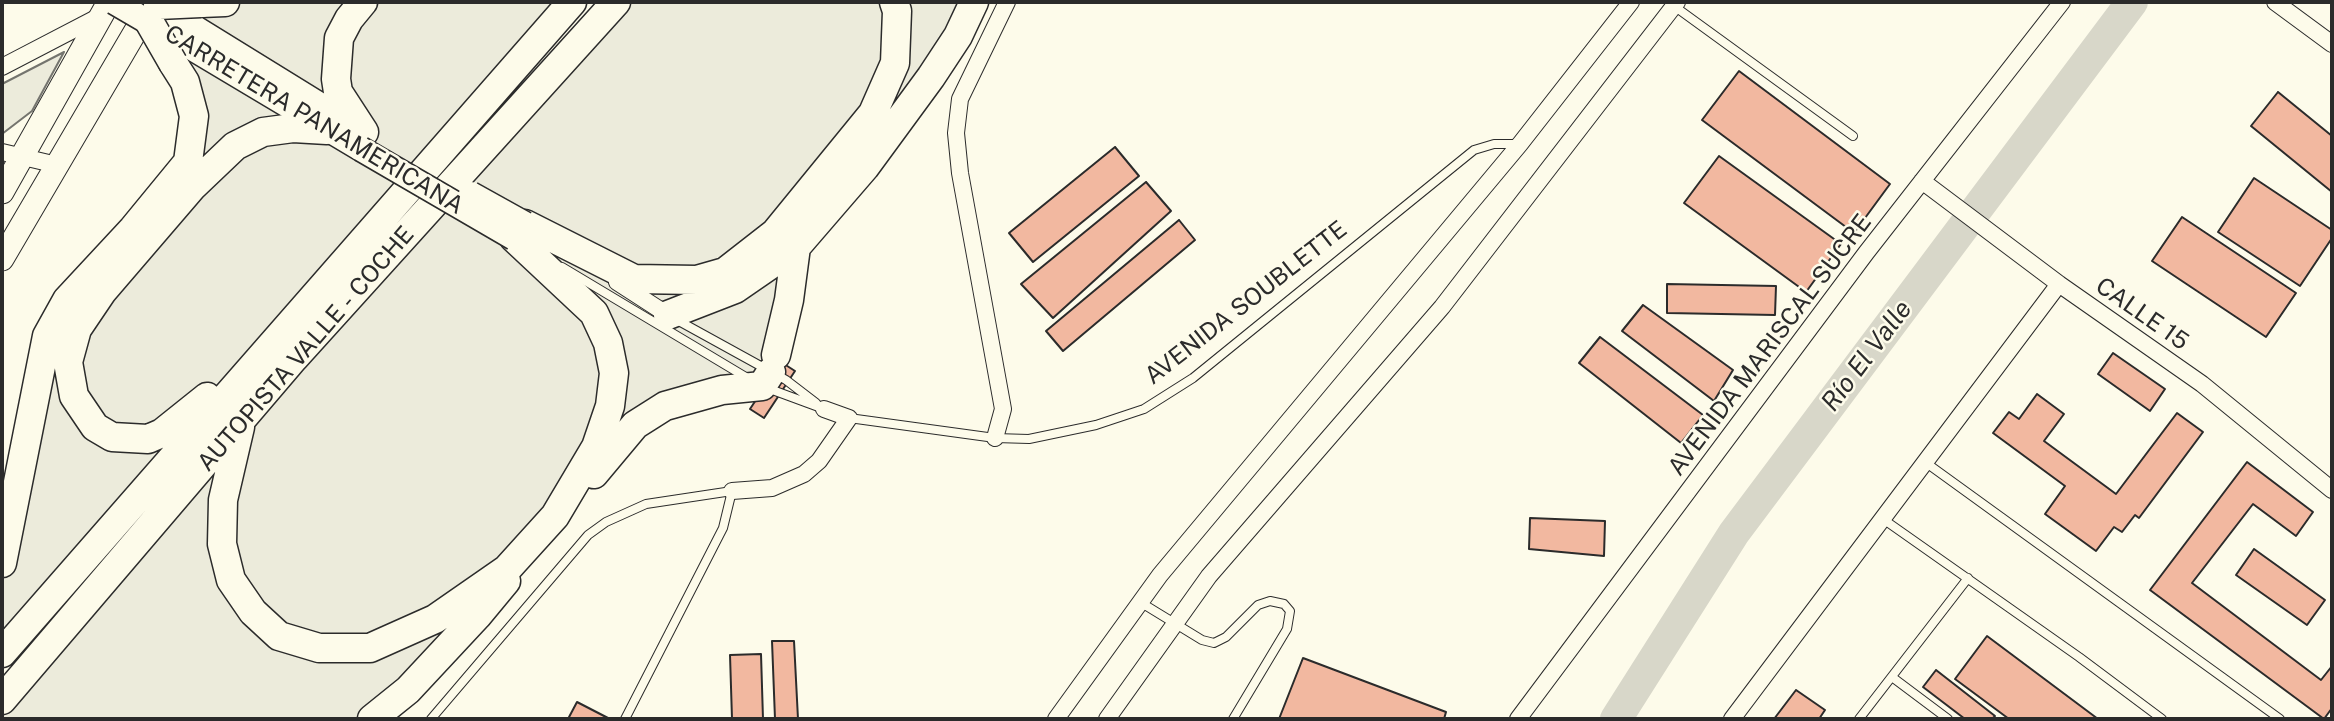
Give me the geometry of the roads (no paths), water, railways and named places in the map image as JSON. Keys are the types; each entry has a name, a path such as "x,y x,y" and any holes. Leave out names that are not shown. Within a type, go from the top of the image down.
{"highway":[{"path":"2,563 47,336 67,300 133,229 188,162 194,116 185,82 173,63 153,8 213,2"},
{"path":"363,2 349,19 339,38 336,79 338,93 365,140"},
{"path":"526,57 563,2"},
{"name":"AUTOPISTA VALLE - COCHE","path":"2,653 52,600 264,351 572,2"},
{"name":"AUTOPISTA VALLE - COCHE","path":"2,700 294,358 616,2"},
{"path":"520,231 634,279 697,280 725,272 775,233 873,113 895,64 897,11 894,2"},
{"path":"668,315 735,289 796,247 864,167 930,77 958,36 974,2"},
{"path":"264,351 162,433 148,439 112,437 95,427 83,412 69,379 71,345 77,329 102,292 193,186 234,146 263,132 293,128 327,130"},
{"path":"241,423 223,500 222,544 231,580 253,612 279,636 319,648 370,648 435,619 507,569 555,516 596,447 610,406 614,373 608,343 594,313 520,231"},
{"path":"372,719 408,690 477,617 635,425 670,403 770,371 789,300 796,247"}],"main road":[{"name":"CARRETERA PANAMERICANA","path":"108,7 153,8 365,140 520,231"},
{"path":"2,192 13,155 108,7"},
{"name":"CARRETERA PANAMERICANA","path":"153,8 327,130 365,140"},
{"path":"2,258 153,8"}],"street":[{"path":"995,438 1003,410 960,173 956,133 960,99 1007,2"},
{"path":"1056,719 1140,602 1209,514 1520,144 1631,2"},
{"name":"AVENIDA MARISCAL SUCRE","path":"1518,719 1923,181 2062,2"},
{"path":"2275,2 2332,44"},
{"path":"1107,719 1174,621 1209,576 1442,307 1676,4"},
{"path":"2,67 108,7"},
{"path":"13,155 57,165"},
{"name":"CALLE 15","path":"1923,181 2059,284 2202,384 2332,490"},
{"path":"520,231 668,315"},
{"path":"1732,719 2059,284"},
{"name":"AVENIDA SOUBLETTE","path":"824,409 849,418"},
{"path":"732,491 772,488 804,474 833,445 849,418"}],"lane":[{"path":"1676,4 1853,136"},
{"name":"AVENIDA SOUBLETTE","path":"849,418 995,438 1029,439 1096,425 1144,409 1194,378 1474,150 1494,144 1520,144"},
{"path":"520,231 770,371 824,409"},
{"path":"668,315 770,371 824,409"},
{"path":"1925,462 2280,719"},
{"path":"431,719 588,535 606,522 646,504 732,491 723,528 625,719"},
{"path":"1883,519 2162,719"},
{"path":"1859,719 1968,578"},
{"path":"1140,602 1202,640 1214,643 1226,637 1258,605 1270,601 1284,604 1290,611 1287,629 1233,719"},
{"path":"1892,677 1948,719"}],"waterway":[{"name":"Río El Valle","path":"1616,719 1734,533 2132,2"}]}
